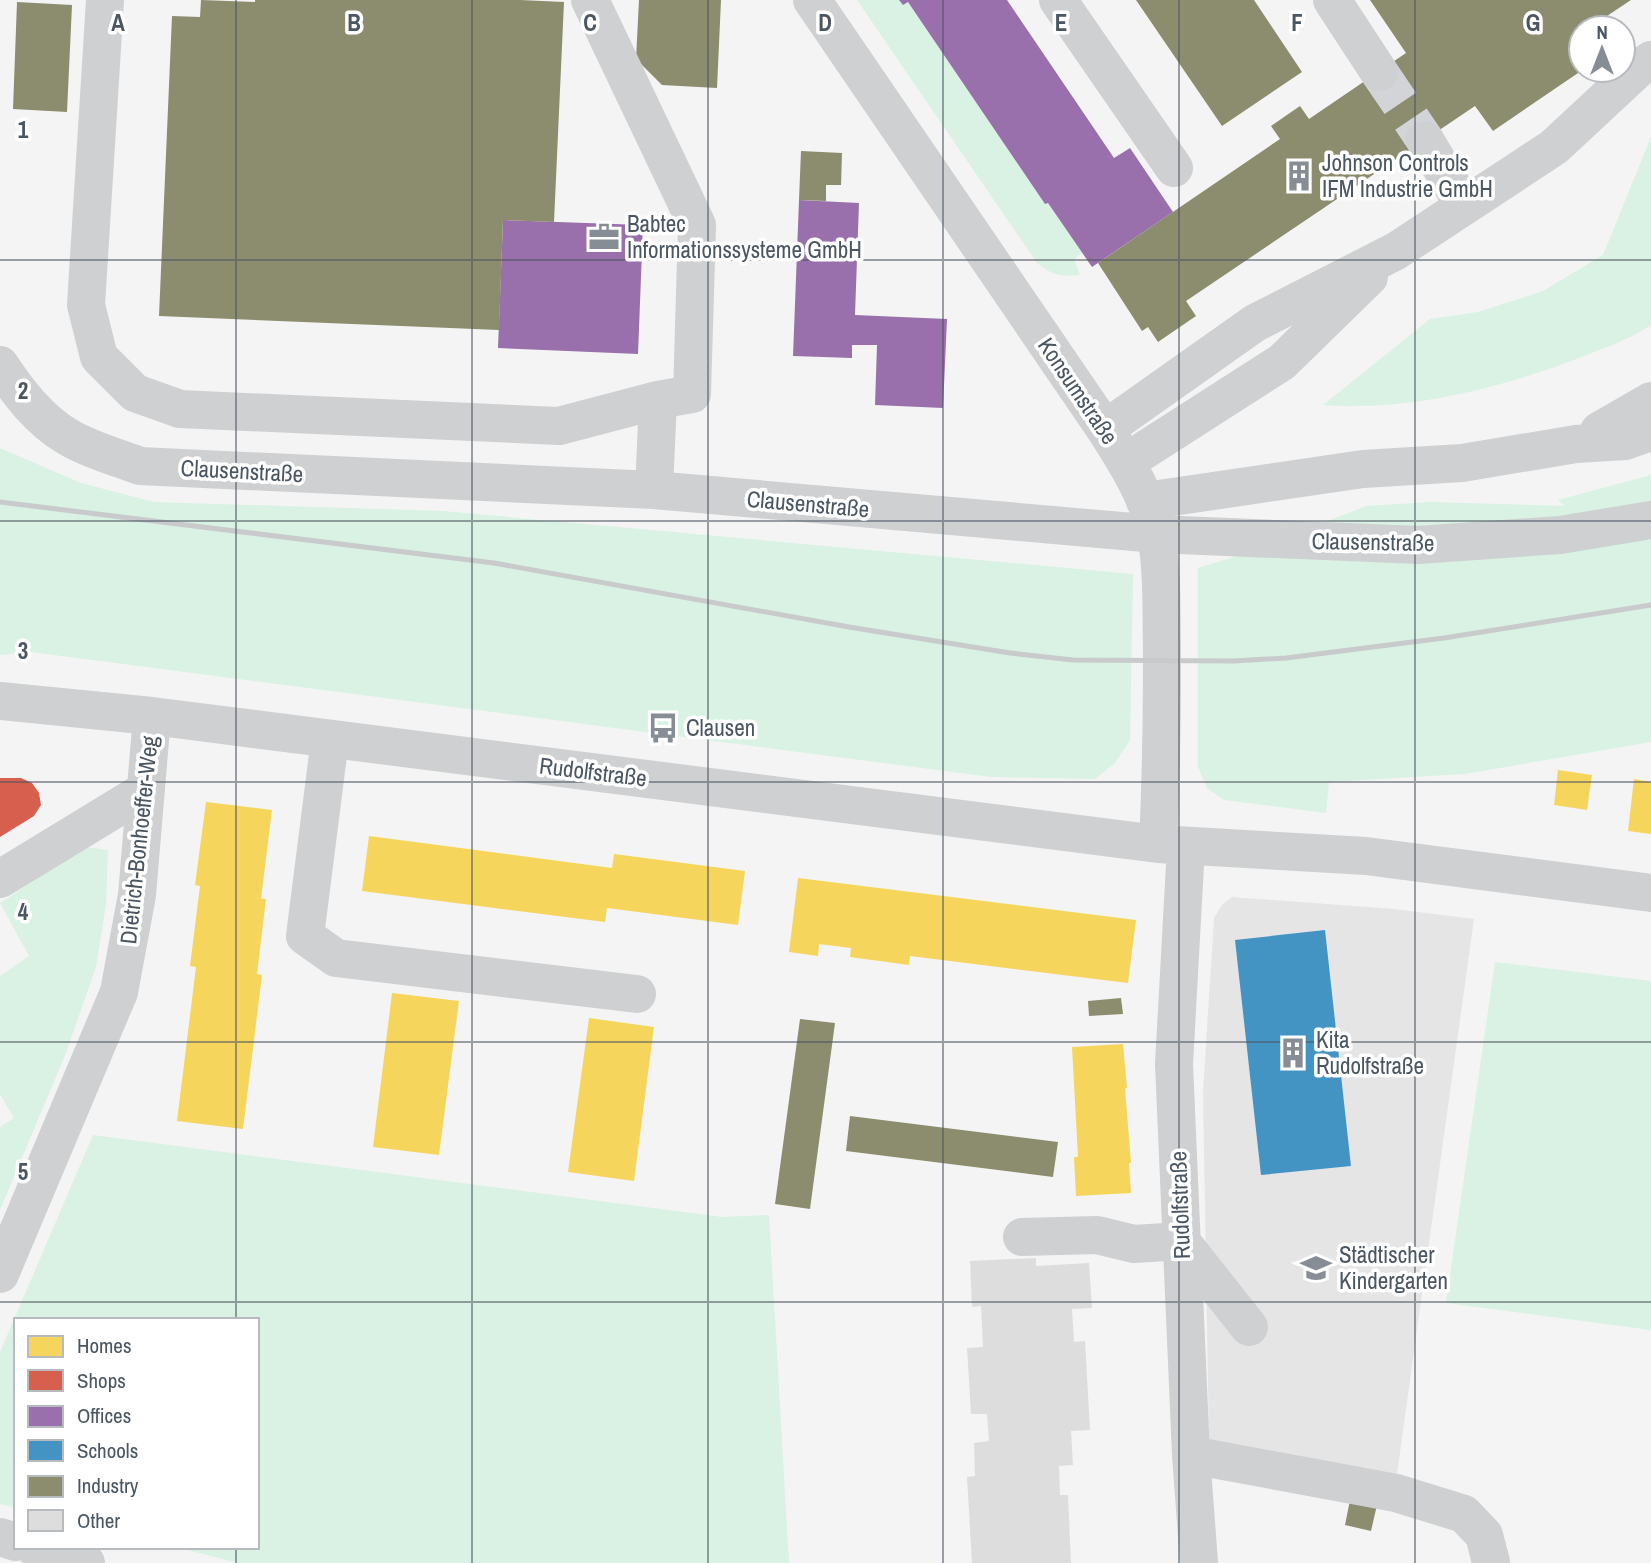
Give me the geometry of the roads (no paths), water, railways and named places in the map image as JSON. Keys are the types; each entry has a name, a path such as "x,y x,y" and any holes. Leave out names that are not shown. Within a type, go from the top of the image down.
{"street":[{"path":"105,0 86,304 99,357 135,393 180,410 559,426 692,394 697,225 590,0"},
{"name":"Konsumstraße","path":"812,0 1105,429 1126,462 1150,517 1161,580 1162,720 1172,845"},
{"path":"1058,0 1174,168"},
{"path":"1332,0 1379,72"},
{"path":"1105,429 1255,323 1396,251 1554,148 1639,68 1651,60"},
{"path":"1424,140 1464,206"},
{"path":"1126,462 1282,362 1396,251"},
{"name":"Clausenstraße","path":"0,365 36,412 67,436 90,448 140,466 1150,517 1418,545 1560,535 1651,520"},
{"path":"654,490 658,401"},
{"path":"1576,444 1651,401"},
{"path":"1150,517 1363,469 1462,463 1576,444 1625,441 1651,432"},
{"name":"Rudolfstraße","path":"0,701 152,716 1172,845 1366,856 1651,893"},
{"name":"Dietrich-Bonhoeffer-Weg","path":"0,1274 119,992 137,895 152,716"},
{"path":"330,739 305,936 336,958 637,994"},
{"path":"0,878 146,790"},
{"name":"Rudolfstraße","path":"1172,845 1174,1064 1191,1455 1199,1563"},
{"path":"1023,1237 1097,1235 1134,1244 1181,1241 1249,1327"},
{"path":"1191,1455 1396,1493 1464,1514 1484,1535 1491,1562"},
{"path":"40,1549 86,1563"}],"tunnel":[{"path":"1379,72 1425,140"}],"railway":[{"path":"0,502 494,563 849,627 1010,653 1073,660 1233,661 1286,658 1444,638 1651,605"}],"place":[{"name":"Johnson Controls IFM Industrie GmbH","path":"1299,176"},
{"name":"Babtec Informationssysteme GmbH","path":"604,237"},
{"name":"Clausen","path":"663,728"},
{"name":"Kita Rudolfstraße","path":"1293,1053"},
{"name":"Städtischer Kindergarten","path":"1316,1268"}]}
